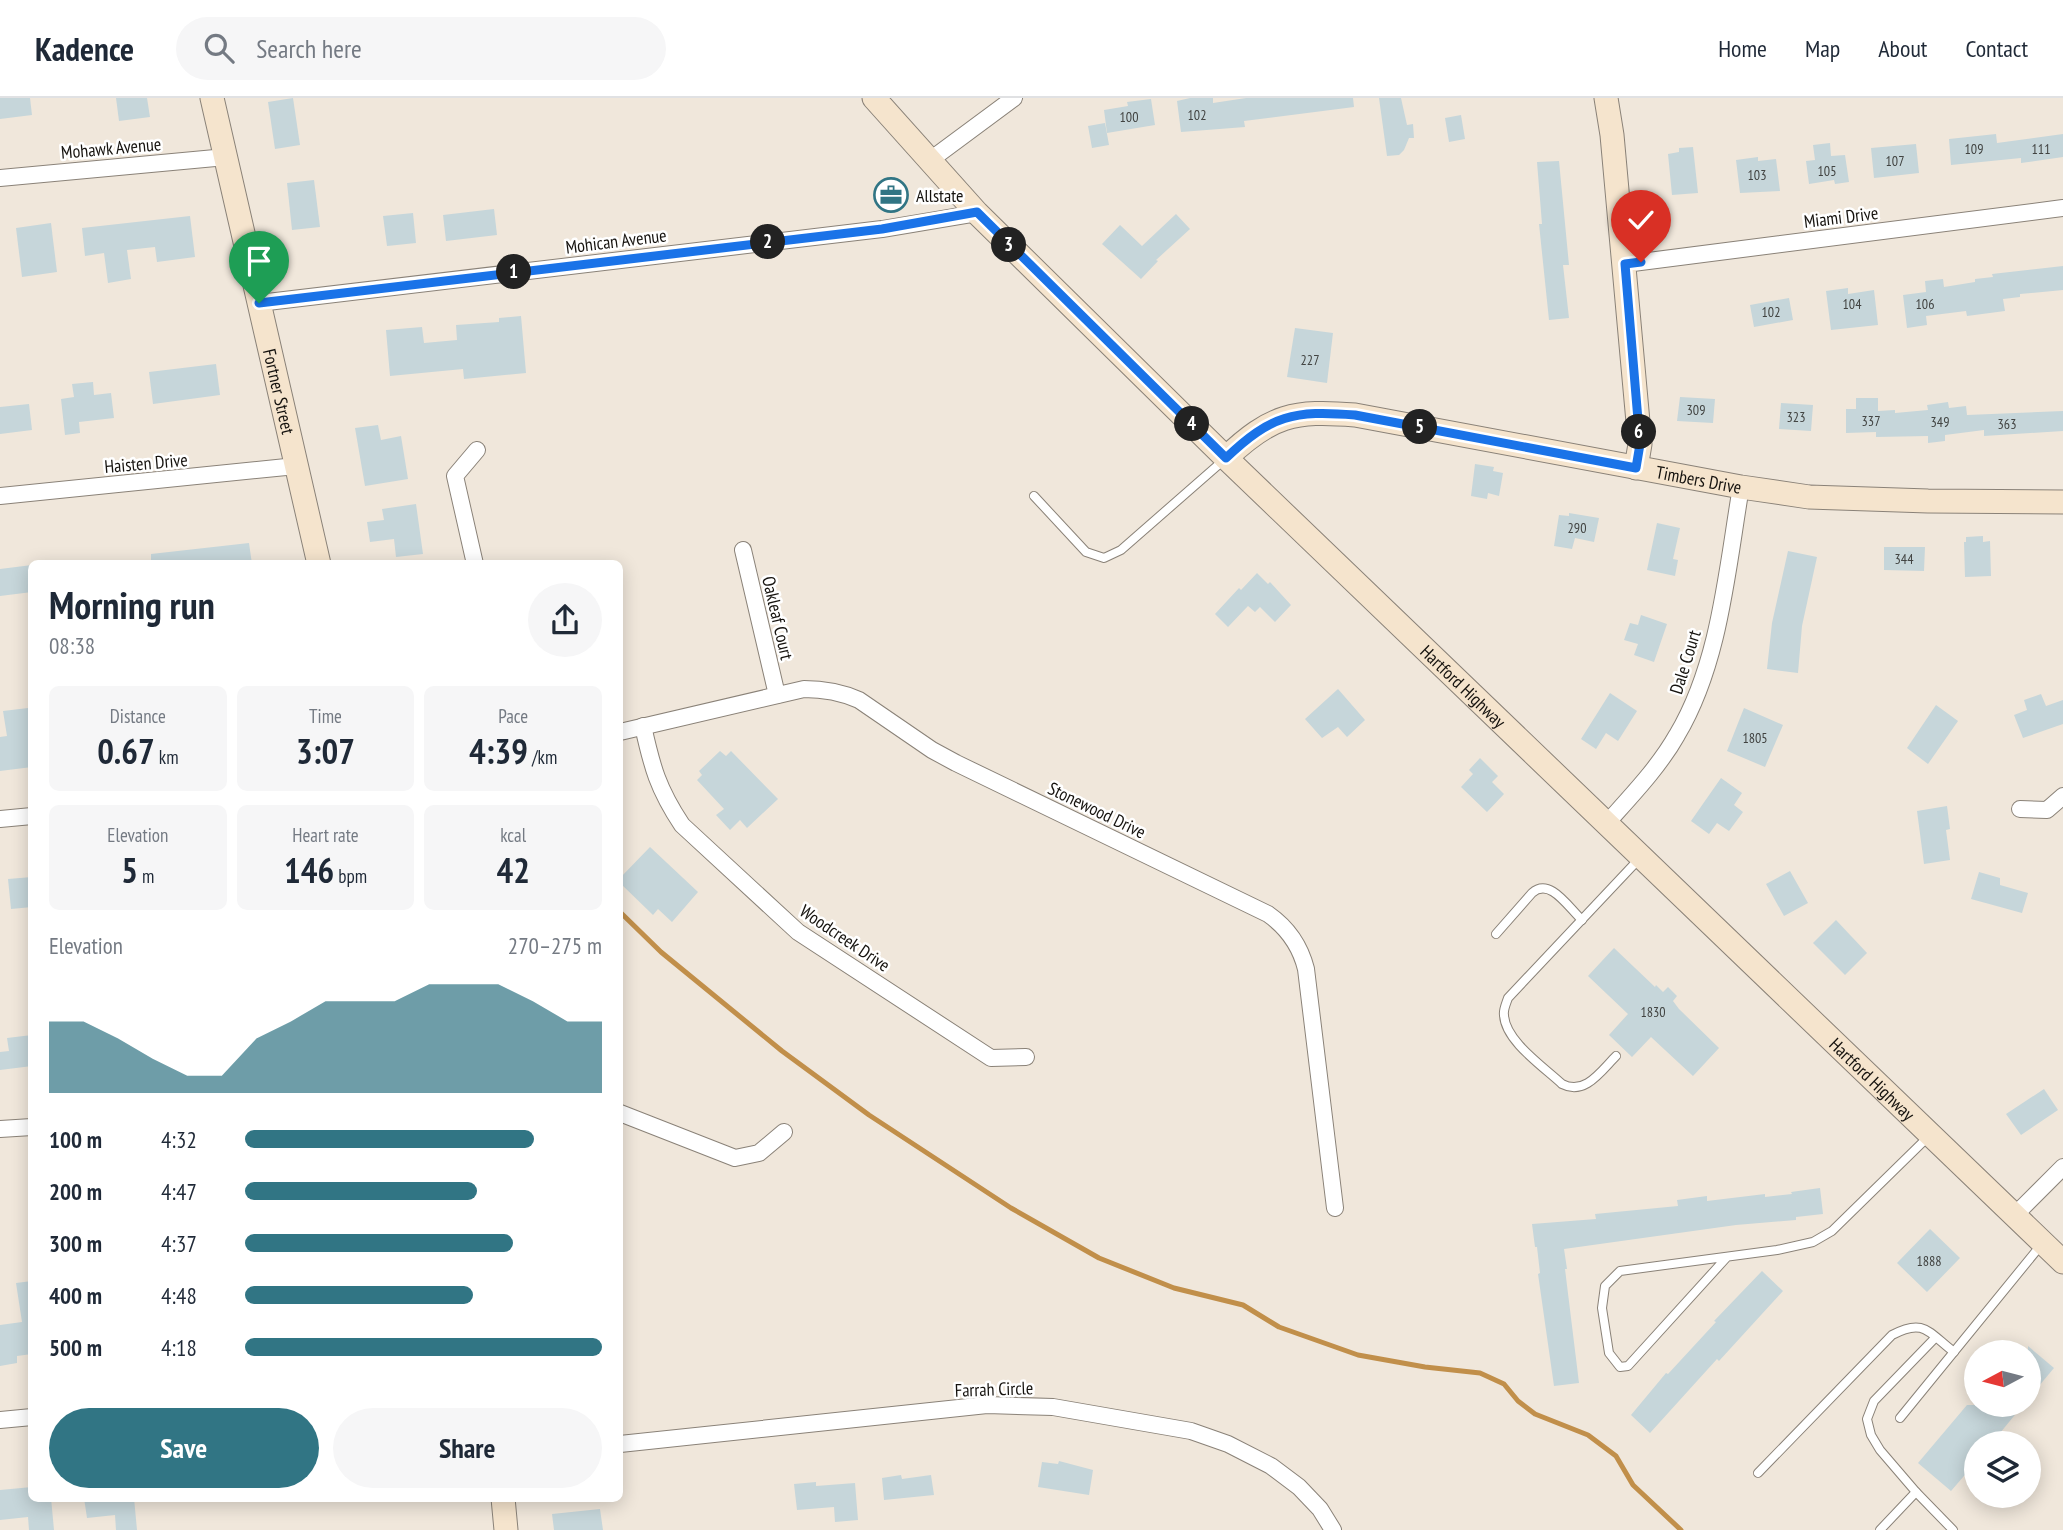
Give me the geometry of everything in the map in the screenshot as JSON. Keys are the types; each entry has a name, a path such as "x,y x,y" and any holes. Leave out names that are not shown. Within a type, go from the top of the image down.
{"street":[{"name":"Fortner Street","path":"212,98 318,560"},
{"name":"Hartford Highway","path":"874,98 977,212 1226,458 2063,1262"},
{"path":"929,161 1014,98"},
{"path":"1606,98 1625,264 1640,444 1636,468"},
{"name":"Mohawk Avenue","path":"0,178 226,157"},
{"name":"Miami Drive","path":"1625,264 2063,208"},
{"name":"Mohican Avenue","path":"259,303 868,230 977,212"},
{"name":"Timbers Drive","path":"1226,458 1262,428 1280,419 1300,413 1322,412 1355,415 1741,487 1809,497 2063,502"},
{"path":"474,560 455,476 477,450"},
{"name":"Haisten Drive","path":"0,496 296,466"},
{"name":"Dale Court","path":"1607,823 1677,737 1700,687 1714,639 1741,487"},
{"name":"Oakleaf Court","path":"743,550 777,695"},
{"name":"Stonewood Drive","path":"623,731 804,689 846,694 956,763 1268,914 1286,928 1298,947 1306,969 1335,1208"},
{"name":"Woodcreek Drive","path":"643,726 653,772 682,825 798,932 991,1058 1026,1057"},
{"path":"2020,809 2047,810 2063,796"},
{"path":"0,819 28,816"},
{"path":"623,1114 735,1158 758,1153 784,1132"},
{"path":"0,1129 28,1126"},
{"path":"2014,1216 2063,1167"},
{"name":"Farrah Circle","path":"623,1444 987,1405 1053,1407 1191,1431 1228,1444 1271,1466 1298,1487 1320,1510 1333,1530"},
{"path":"0,1420 28,1417"},
{"path":"503,1502 506,1530"}],"lane":[{"path":"1034,496 1086,552 1104,558 1121,550 1226,458"},
{"path":"1616,1056 1584,1086 1571,1088 1562,1084 1514,1040 1507,1030 1503,1013 1507,998 1641,857"},
{"path":"1496,934 1538,888 1551,890 1581,920"},
{"path":"1727,1257 1628,1366 1620,1367 1609,1353 1602,1308 1605,1286 1620,1271 1777,1250 1813,1242 1832,1231 1930,1135"},
{"path":"1900,1418 2043,1243"},
{"path":"1758,1474 1892,1335 1910,1326 1923,1328 1954,1352"},
{"path":"1936,1338 1874,1401 1867,1419 1871,1435 1880,1450 1953,1530"},
{"path":"1880,1530 1916,1492"}],"building":[{"path":"0,98 30,98 32,115 0,119"},
{"path":"116,98 147,98 150,117 119,121"},
{"path":"293,98 300,145 275,149 268,102"},
{"path":"1213,98 1213,103 1246,98 1353,98 1354,107 1244,121 1245,127 1181,132 1177,101"},
{"path":"1379,98 1401,98 1407,125 1413,124 1414,138 1409,138 1399,155 1387,156"},
{"path":"1151,99 1155,125 1107,133 1104,110 1128,106 1127,102"},
{"path":"1461,115 1465,139 1449,142 1445,118"},
{"path":"1105,123 1109,145 1092,148 1088,126"},
{"path":"1996,134 1997,143 2063,134 2063,157 2021,163 2021,158 1951,165 1949,139"},
{"path":"1830,143 1831,156 1845,155 1849,182 1835,184 1834,180 1809,184 1806,161 1815,160 1813,145"},
{"path":"1916,144 1919,173 1874,178 1871,148"},
{"path":"1693,147 1698,193 1672,195 1668,154 1679,152 1679,148"},
{"path":"1758,157 1758,161 1776,159 1780,191 1740,193 1736,160"},
{"path":"1559,161 1569,265 1563,265 1569,318 1549,320 1539,224 1542,224 1537,162"},
{"path":"314,180 320,227 292,230 287,183"},
{"path":"494,209 497,235 446,241 443,215"},
{"path":"413,213 416,243 387,246 383,216"},
{"path":"1176,214 1190,229 1156,260 1158,261 1141,279 1102,244 1120,225 1142,246"},
{"path":"190,216 195,257 157,262 155,247 127,250 131,279 108,283 104,253 85,256 82,228"},
{"path":"51,223 57,272 22,277 16,228"},
{"path":"2063,266 2063,290 2020,294 2020,297 2003,299 2005,311 1967,316 1966,311 1926,316 1927,325 1907,328 1903,295 1926,292 1925,281 1943,279 1944,287 1975,282 1975,279 1993,277 1992,274"},
{"path":"1848,288 1848,294 1874,290 1878,325 1831,330 1826,291"},
{"path":"1789,298 1793,320 1754,327 1750,305"},
{"path":"521,316 526,373 464,379 463,369 390,376 386,330 422,327 424,343 457,340 456,325 499,322 499,318"},
{"path":"1295,328 1333,333 1327,383 1287,377"},
{"path":"216,364 220,395 153,404 149,372"},
{"path":"93,382 94,395 111,393 114,418 79,422 80,433 65,435 61,399 74,397 72,384"},
{"path":"1680,397 1715,399 1713,423 1677,421"},
{"path":"1856,398 1878,398 1878,411 1895,410 1895,413 1928,410 1927,405 1948,402 1949,408 1966,406 1967,415 2063,411 2063,431 1984,436 1984,430 1945,435 1945,441 1928,443 1928,436 1876,437 1876,432 1846,433 1846,409 1856,409"},
{"path":"1781,403 1813,405 1811,431 1779,429"},
{"path":"29,404 32,430 0,434 0,407"},
{"path":"378,425 381,440 401,436 408,479 365,486 355,428"},
{"path":"1475,464 1494,467 1493,471 1503,473 1499,496 1488,493 1487,499 1471,496"},
{"path":"416,504 423,554 396,557 394,539 370,542 367,522 384,520 382,509"},
{"path":"1569,513 1599,518 1594,542 1575,538 1572,549 1554,546 1559,515 1569,516"},
{"path":"1657,523 1680,528 1673,559 1678,560 1675,576 1647,570"},
{"path":"1983,536 1983,542 1990,541 1991,576 1965,577 1966,537"},
{"path":"249,543 251,560 151,560 151,554"},
{"path":"1884,547 1925,547 1924,571 1884,570"},
{"path":"1788,551 1817,557 1802,626 1798,673 1767,669 1772,623"},
{"path":"28,566 28,592 0,596 0,569"},
{"path":"1257,573 1268,584 1270,582 1291,605 1275,622 1260,607 1255,612 1248,606 1228,627 1215,614"},
{"path":"1641,615 1667,624 1654,662 1634,655 1638,644 1624,640 1630,623 1638,625"},
{"path":"1338,689 1365,720 1347,737 1338,727 1322,738 1305,719"},
{"path":"1610,693 1637,711 1618,741 1606,733 1596,749 1581,739"},
{"path":"2041,694 2046,706 2063,700 2063,724 2023,738 2014,715 2027,710 2024,700"},
{"path":"1936,705 1958,721 1928,764 1907,748"},
{"path":"28,708 28,768 0,771 0,737 7,736 3,711"},
{"path":"1744,708 1783,725 1765,767 1727,751"},
{"path":"720,751 726,756 731,751 778,799 747,828 740,820 730,830 716,815 724,809 697,780 702,775 699,771"},
{"path":"1480,758 1498,776 1492,782 1504,794 1487,812 1461,787 1473,774 1469,770"},
{"path":"1721,778 1742,793 1734,805 1743,812 1729,831 1717,823 1709,834 1691,821"},
{"path":"1947,806 1950,829 1946,830 1950,860 1924,864 1917,811"},
{"path":"650,847 698,892 672,922 658,909 653,915 623,886 623,875"},
{"path":"1790,871 1808,903 1784,916 1766,884"},
{"path":"1979,872 2000,878 2000,885 2028,893 2022,913 1971,899"},
{"path":"28,877 28,907 11,909 8,879"},
{"path":"1836,920 1867,953 1845,975 1813,943"},
{"path":"1614,948 1655,987 1656,985 1663,992 1668,987 1677,996 1673,1001 1679,1009 1719,1048 1693,1076 1651,1037 1632,1057 1609,1035 1628,1014 1588,976"},
{"path":"28,1035 28,1066 0,1070 0,1052 9,1051 7,1038"},
{"path":"2044,1089 2058,1110 2021,1135 2006,1114"},
{"path":"1820,1188 1823,1214 1796,1217 1796,1220 1736,1225 1564,1249 1579,1383 1554,1386 1532,1224 1596,1219 1595,1214 1678,1206 1677,1200 1707,1196 1707,1201 1765,1194 1765,1197"},
{"path":"1930,1229 1960,1258 1927,1292 1897,1263"},
{"path":"1762,1271 1783,1291 1650,1433 1631,1415 1666,1373 1668,1374"},
{"path":"28,1282 28,1355 17,1356 17,1363 0,1366 0,1325 22,1322 16,1283"},
{"path":"2041,1357 2054,1368 2041,1384"},
{"path":"1964,1409 1964,1418 2012,1418 2002,1431 1964,1431 1964,1476 1951,1491 1918,1463"},
{"path":"1059,1461 1093,1470 1089,1495 1038,1487 1042,1462 1058,1464"},
{"path":"901,1475 902,1479 931,1475 934,1495 884,1500 882,1478"},
{"path":"816,1482 816,1486 855,1483 858,1520 835,1522 834,1507 797,1510 794,1484"},
{"path":"28,1487 28,1502 51,1502 54,1530 29,1530 28,1517 0,1520 0,1490"},
{"path":"85,1502 134,1502 137,1530 116,1530 115,1515 87,1518"},
{"path":"600,1509 603,1530 554,1530 552,1514"}],"waterway":[{"path":"623,915 661,952 782,1051 869,1115 1011,1208 1099,1258 1174,1288 1243,1305 1279,1327 1358,1355 1480,1373 1504,1384 1518,1401 1535,1414 1588,1435 1616,1456 1633,1485 1681,1530"}],"place":[{"name":"Allstate","path":"891,195"}],"route":[{"path":"259,303 882,229 977,212 1226,458 1242,442 1280,419 1300,413 1322,412 1355,415 1636,468 1640,444 1625,264 1641,262"}]}
